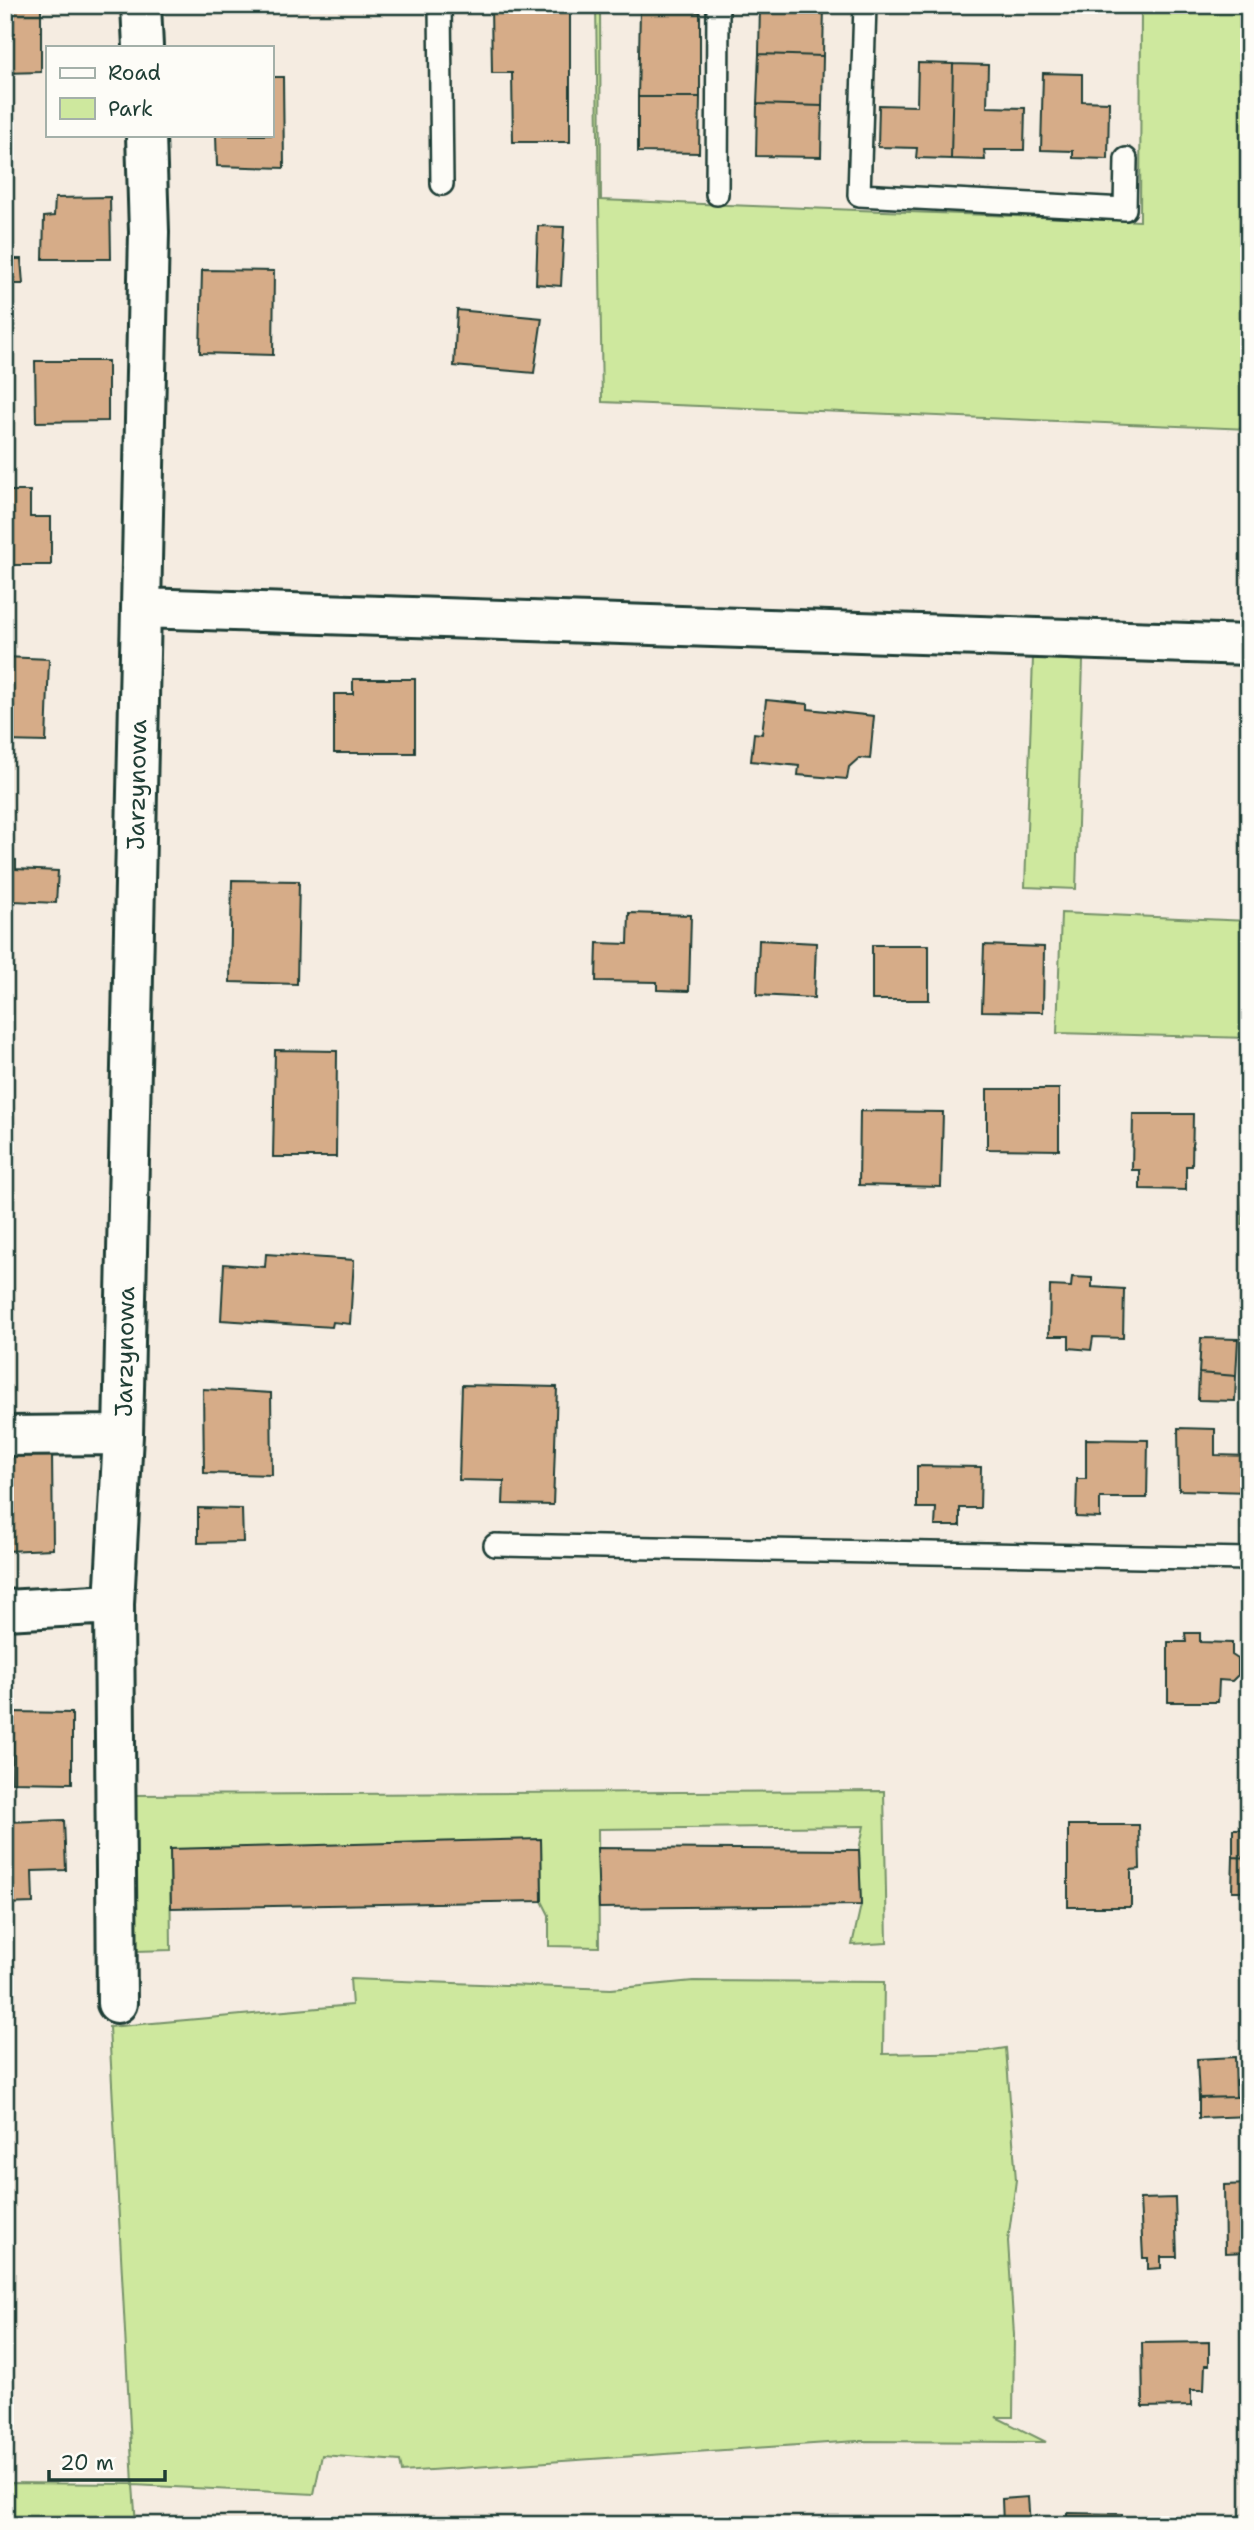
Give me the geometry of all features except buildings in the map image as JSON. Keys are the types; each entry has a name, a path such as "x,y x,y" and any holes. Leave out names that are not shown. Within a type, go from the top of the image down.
{"street":[{"path":"141,5 143,46"},
{"name":"Jarzynowa","path":"117,2003 114,1604 123,1435 149,232 146,136"},
{"path":"141,608 1249,645"},
{"name":"Jarzynowa","path":"5,1436 123,1435"},
{"path":"5,1610 114,1604"}],"lane":[{"path":"440,5 442,184"},
{"path":"717,194 718,5"},
{"path":"865,5 859,195 1125,209 1126,159"},
{"path":"495,1545 1249,1559"}],"green space":[{"path":"596,5 600,5 601,200 1140,221 1141,5 1249,5 1249,429 602,402"},
{"path":"1033,658 1083,661 1076,889 1025,887"},
{"path":"1061,913 1249,921 1249,1038 1057,1033"},
{"path":"1249,1045 1249,1224 1242,1224"},
{"path":"884,1791 887,1943 852,1945 861,1905 859,1850 864,1826 598,1829 599,1947 549,1946 549,1915 542,1901 541,1840 170,1850 171,1950 136,1951 133,1795"},
{"path":"350,1979 611,1989 693,1981 884,1982 883,2054 980,2052 1006,2048 1016,2180 1008,2241 1014,2335 1013,2417 996,2417 1046,2442 857,2441 402,2472 400,2461 322,2455 314,2494 133,2485 136,2525 5,2525 5,2483 133,2484 109,2027 352,2005"}]}
